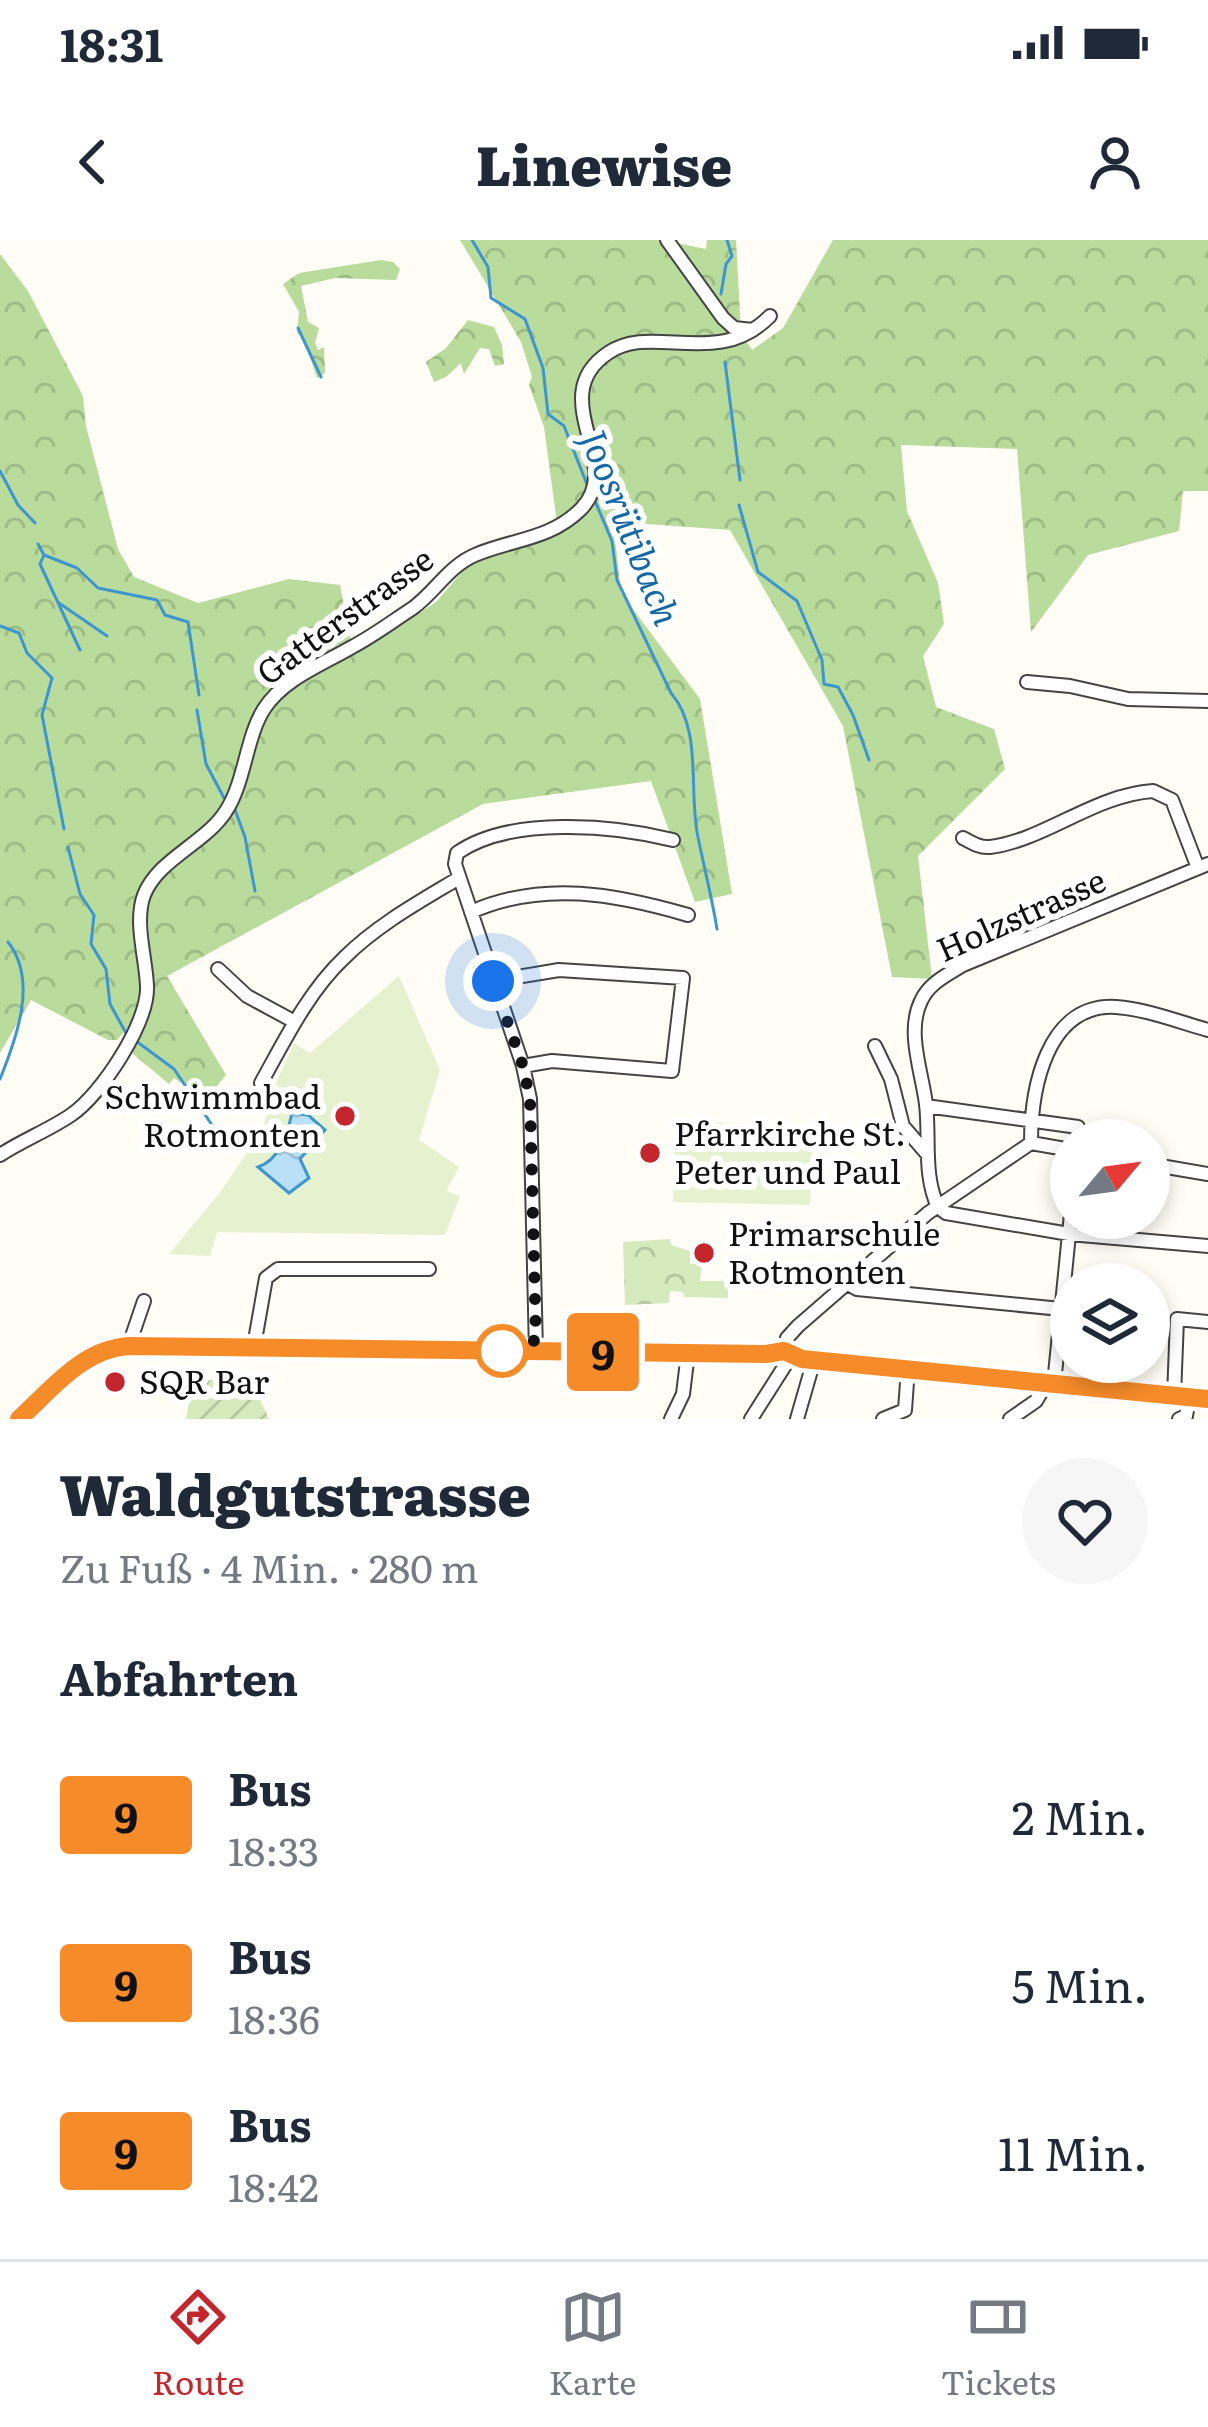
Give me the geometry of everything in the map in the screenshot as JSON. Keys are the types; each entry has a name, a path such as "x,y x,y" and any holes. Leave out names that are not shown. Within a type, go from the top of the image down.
{"street":[{"path":"667,240 722,318 734,328 753,330"},
{"name":"Gatterstrasse","path":"0,1155 75,1113 92,1098 122,1052 143,1014 148,990 144,895 226,812 263,710 316,666 414,607 470,557 560,528 591,495 596,476 581,405 588,370 612,350 732,341 770,316"},
{"path":"1027,682 1128,699 1208,701"},
{"path":"963,838 984,848 1096,805 1153,791 1172,800 1203,866"},
{"path":"536,1351 530,1099 459,878 457,853 469,845 543,829 625,828 673,840"},
{"name":"Holzstrasse","path":"938,1207 932,1193 916,1014 922,998 936,981 1005,946 1203,866"},
{"path":"261,1083 295,1022 339,962 368,935 459,878"},
{"path":"471,912 543,892 620,895 688,915"},
{"path":"218,969 247,996 295,1022"},
{"path":"493,981 559,970 682,977 672,1071 553,1061 523,1066"},
{"path":"1031,1143 1048,1051 1063,1027 1085,1011 1120,1007 1208,1030"},
{"path":"875,1046 891,1079 903,1126 928,1155"},
{"path":"926,1106 1050,1122"},
{"path":"751,1419 788,1354 790,1334 938,1207 1031,1143 1050,1146"},
{"path":"1170,1168 1208,1174"},
{"path":"938,1207 946,1213 1050,1231"},
{"path":"1127,1239 1208,1246"},
{"path":"254,1346 266,1278 278,1269 429,1269"},
{"path":"848,1284 857,1289 1050,1308"},
{"path":"129,1346 144,1300"},
{"path":"1174,1396 1177,1319 1208,1322"},
{"path":"19,1419 89,1356 106,1348 129,1346 788,1354 1208,1399"},
{"path":"670,1419 683,1394 688,1353"},
{"path":"797,1419 814,1360"},
{"path":"884,1419 905,1410 908,1368"},
{"path":"1010,1419 1036,1402 1050,1384"},
{"path":"1179,1419 1186,1416 1189,1398"}],"green space":[{"path":"460,240 662,240 706,249 707,240 736,240 741,333 752,350 783,328 833,240 1208,240 1208,491 1183,491 1179,531 1088,555 1031,632 1017,449 901,445 907,511 938,583 944,624 923,656 936,707 994,729 1005,769 918,856 932,979 892,977 843,726 730,530 619,522 614,528 621,593 700,699 732,894 695,902 651,781 483,804 167,976 226,1075 206,1099 174,1078 169,1084 127,1049 149,1015 153,986 146,895 228,813 266,710 290,686 353,649 379,640 436,602 467,566 494,552 566,531 557,523 544,427 521,342"},
{"path":"0,254 28,291 83,396 86,426 118,549 134,577 198,603 289,579 340,585 352,647 260,708 223,812 140,894 144,990 139,1015 117,1040 108,1040 31,1000 0,1053"},
{"path":"381,260 400,269 396,280 335,278 301,286 308,322 319,328 315,343 318,350 324,347 325,373 317,378 304,339 297,333 299,312 283,284 299,273"},
{"path":"468,320 494,327 504,364 495,366 489,349 480,348 464,374 461,363 434,382 426,362 446,348"},
{"name":"Schwimmbad Rotmonten","path":"399,976 440,1070 419,1140 459,1167 446,1191 460,1196 445,1235 217,1232 210,1256 169,1254 219,1194 262,1131 294,1043 310,1053"},
{"path":"675,1121 813,1126 810,1205 673,1202"},
{"path":"670,1239 671,1245 690,1251 690,1264 702,1264 700,1281 725,1281 728,1272 728,1298 684,1297 683,1292 670,1291 669,1303 625,1305 623,1242"},
{"path":"242,1379 255,1388 269,1419 186,1419 193,1381"}],"water":[{"path":"292,1113 308,1115 325,1130 300,1159 309,1178 289,1193 258,1167 277,1153"}],"waterway":[{"name":"Joosrütibach","path":"472,240 488,267 491,298 525,319 543,368 548,414 564,426 588,487"},
{"path":"721,294 732,256 727,240"},
{"path":"298,328 321,377"},
{"path":"725,362 740,480"},
{"path":"0,471 18,505 35,523"},
{"name":"Joosrütibach","path":"595,501 612,541 617,580 687,725 695,819 717,929"},
{"path":"739,505 758,572 797,601 822,660 824,684 838,687 869,760"},
{"path":"38,544 44,555 77,568 98,588 157,600 165,615 188,622 199,695"},
{"path":"44,555 40,564 80,650"},
{"path":"59,603 107,636"},
{"path":"0,626 19,633 27,653 52,678 42,715 64,829"},
{"path":"197,710 206,764 224,798"},
{"path":"235,810 255,891"},
{"path":"68,847 80,894 94,915 91,944 106,969 110,1004 126,1033"},
{"path":"0,1079 22,1009 22,974 8,942"},
{"path":"136,1041 174,1069 216,1131"}],"bus line":[{"name":"9","path":"19,1419 89,1356 115,1346 784,1351 802,1359 1208,1399"}],"place":[{"name":"Schwimmbad Rotmonten","path":"345,1116"},
{"name":"Pfarrkirche St. Peter und Paul","path":"650,1153"},
{"name":"Primarschule Rotmonten","path":"704,1253"},
{"name":"SQR Bar","path":"115,1382"}],"route":[{"path":"493,981 530,1099 536,1340 502,1351"}]}
